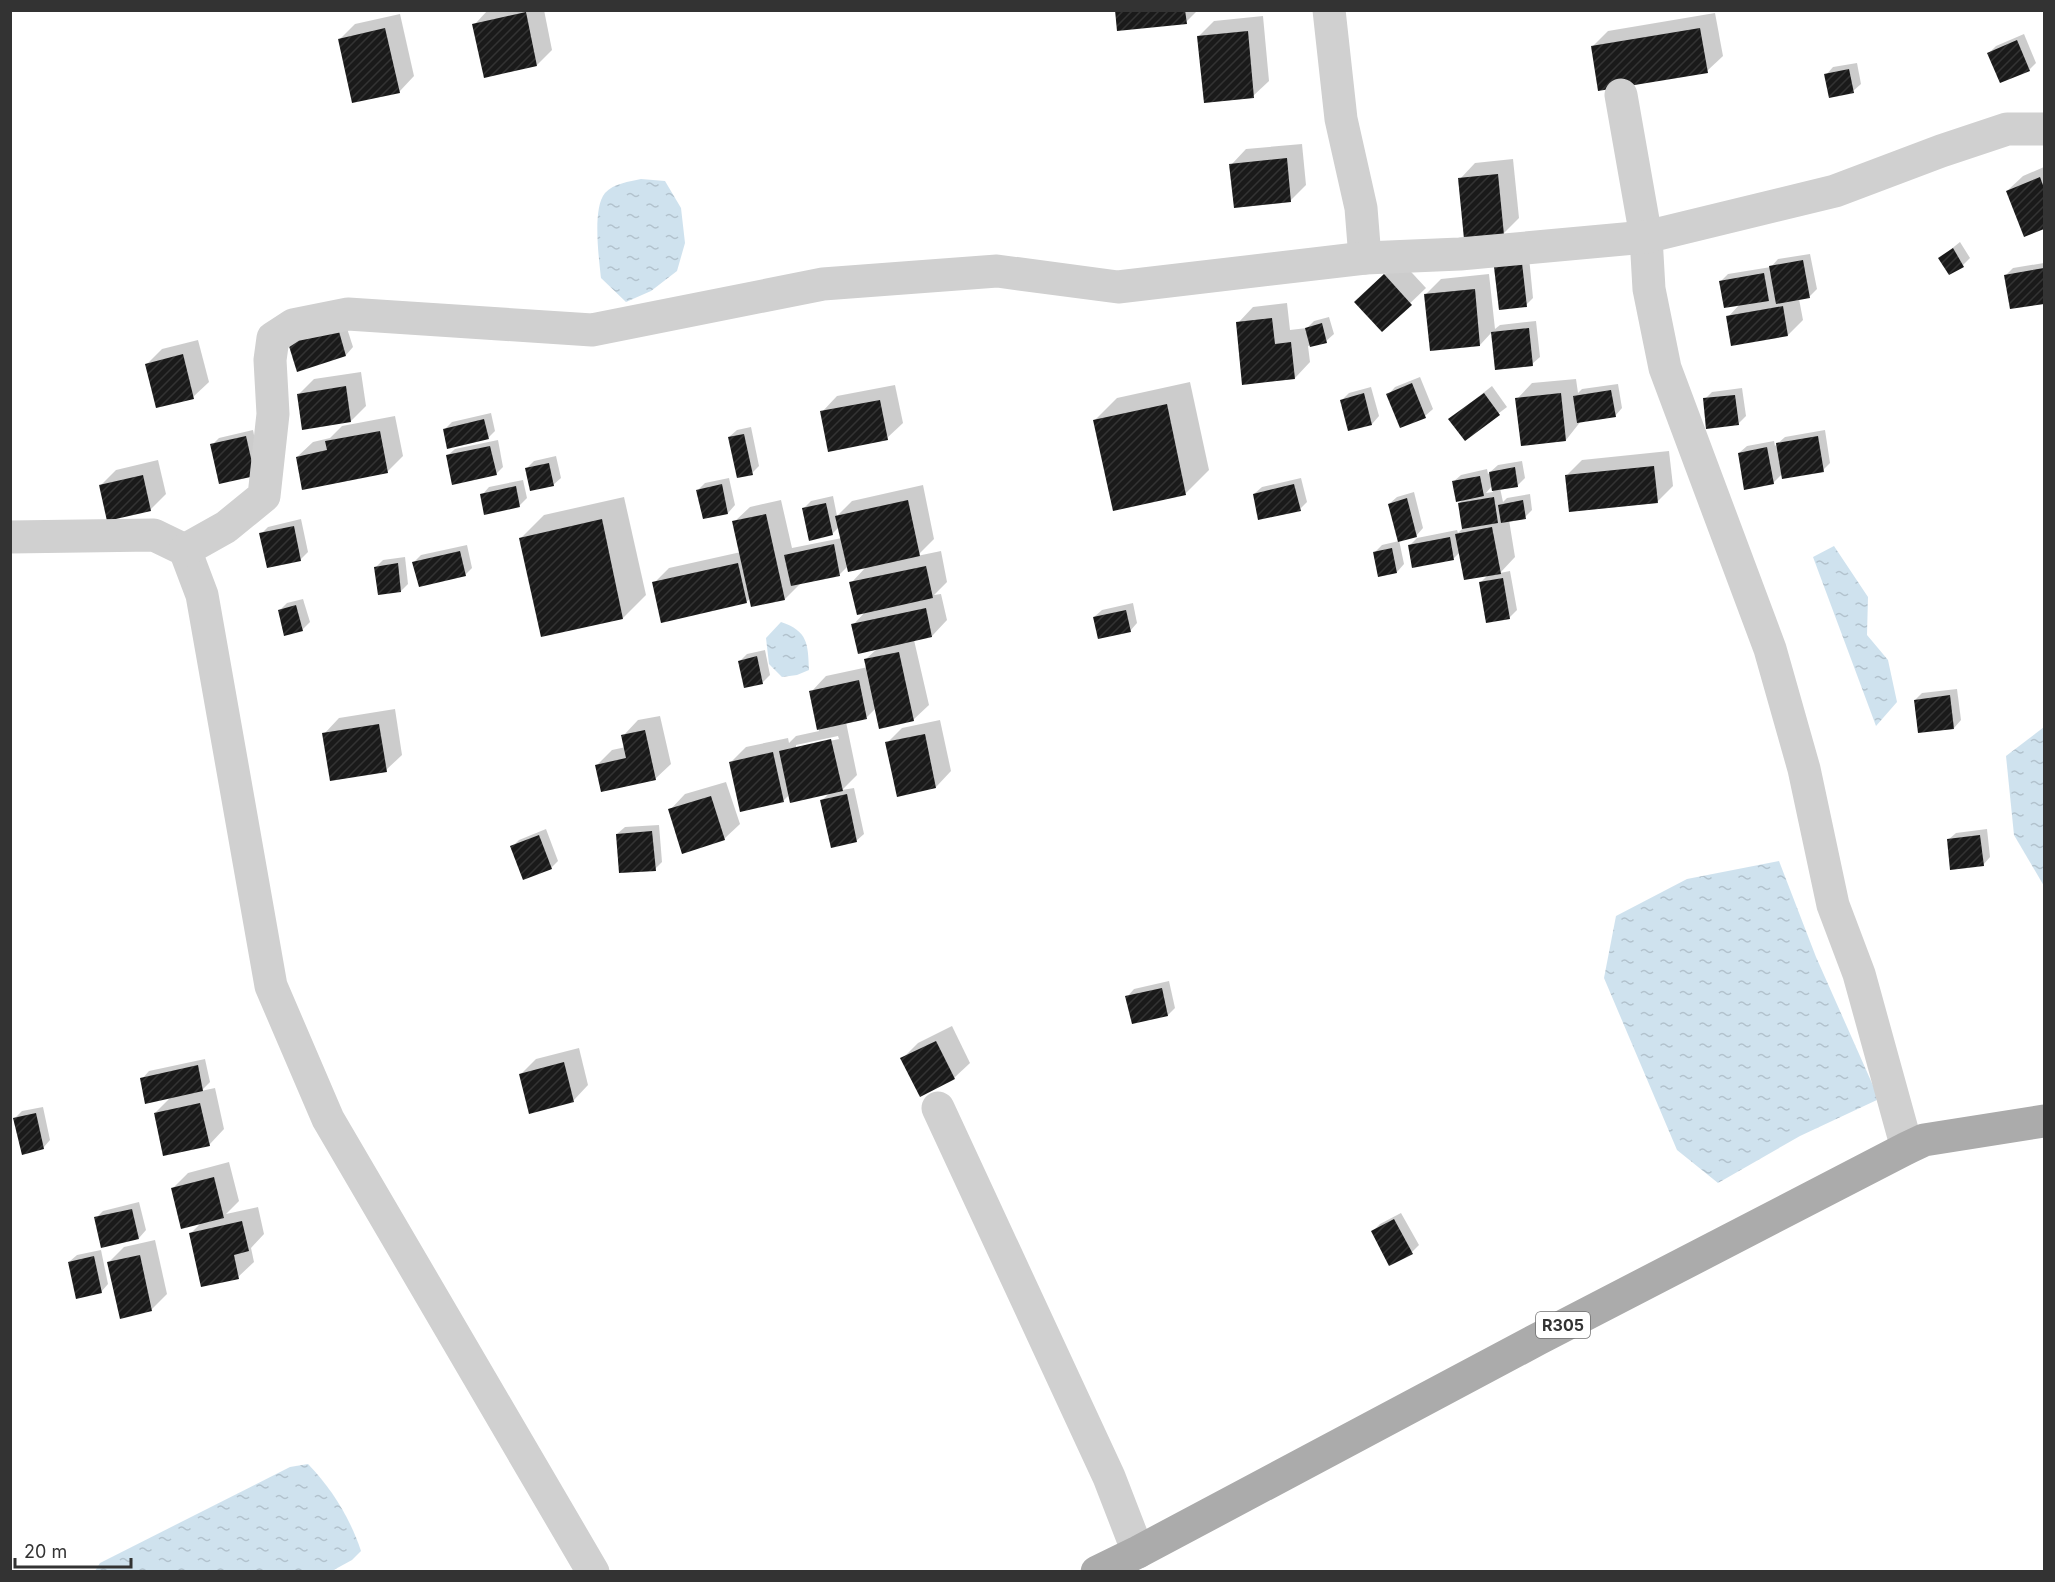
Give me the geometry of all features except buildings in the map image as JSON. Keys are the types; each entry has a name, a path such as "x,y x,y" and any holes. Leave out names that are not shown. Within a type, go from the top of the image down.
{"main road":[{"name":"R305","path":"1097,1572 1906,1148 1924,1140 2044,1121"}],"street":[{"path":"1329,10 1341,119 1361,208 1365,258"},
{"path":"1621,95 1646,237 1649,289 1665,368 1770,649 1804,769 1833,905 1859,974 1906,1148"},
{"path":"185,550 226,527 264,496 273,414 270,360 273,339 293,325 348,314 592,330 823,284 997,271 1118,287 1365,258 1460,254 1646,237 1835,191 1941,150 2007,129 2044,129"},
{"path":"10,537 154,535 185,550 202,595 271,986 328,1119 592,1572"},
{"path":"938,1108 1109,1477 1138,1552"}],"water":[{"path":"641,179 665,181 681,208 685,243 677,271 651,291 626,302 601,278 597,221 601,200 605,193 622,183"},
{"path":"1834,546 1868,597 1867,635 1888,660 1897,702 1876,726 1813,557"},
{"path":"781,622 797,630 805,640 809,670 797,675 782,677 769,664 766,638"},
{"path":"2044,727 2044,886 2014,835 2006,756"},
{"path":"1779,861 1816,957 1879,1099 1800,1136 1718,1183 1677,1150 1604,978 1616,916 1687,879"},
{"path":"308,1464 339,1504 361,1551 352,1560 330,1572 95,1571 100,1563 290,1467"}]}
